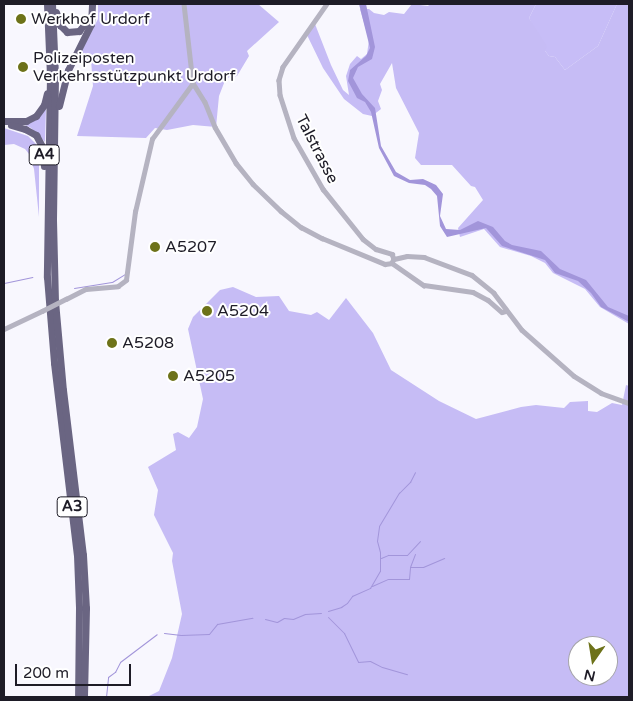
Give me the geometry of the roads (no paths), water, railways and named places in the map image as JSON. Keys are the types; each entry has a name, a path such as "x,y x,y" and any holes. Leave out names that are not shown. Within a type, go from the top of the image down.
{"highway":[{"name":"A3","path":"47,4 50,55 47,277 50,325 77,555 80,615 78,697"},
{"name":"A3","path":"52,4 55,76 55,301 63,390 77,492 83,555 86,608 84,697"},
{"path":"52,4 62,28 72,33 79,31 86,25 88,16 87,4"},
{"name":"A4","path":"55,144 64,79 91,24 92,4"},
{"name":"A4","path":"19,124 36,116 44,105 50,55"},
{"path":"4,122 19,124"},
{"name":"A4","path":"19,124 32,132 41,144 44,157 43,187 48,195"}],"street":[{"path":"184,4 193,83 206,102 215,127 236,163 253,184 281,211 301,227 327,240 386,264 393,261 421,257 464,271 490,290 522,330 577,379 606,395 629,403"},
{"name":"Talstrasse","path":"327,4 282,70 279,85 282,100 297,144 328,197 363,239 376,249 391,254 393,261 426,285 470,291 484,298 502,312 506,311"},
{"path":"4,329 86,289 118,286 126,280 135,212 152,139 193,83"}],"waterway":[{"path":"74,288 112,282 125,274"},
{"path":"4,283 32,277"},
{"path":"328,611 341,607 352,596 370,588 380,571 380,552 377,541 379,526 399,493 410,482 415,472"},
{"path":"381,558 388,555 407,555 420,541"},
{"path":"410,567 415,554"},
{"path":"372,586 388,579 409,579 410,567 423,567 444,558"},
{"path":"265,619 277,622 284,618 293,619 305,614 321,613"},
{"path":"328,617 344,633 358,662 370,661 382,667 407,674"},
{"path":"164,633 181,635 209,634 217,624 252,618"},
{"path":"106,697 108,677 115,672 120,662 157,634"}],"place":[{"name":"Werkhof Urdorf","path":"21,19"},
{"name":"Polizeiposten Verkehrsstützpunkt Urdorf","path":"23,67"},
{"name":"A5207","path":"155,247"},
{"name":"A5204","path":"207,311"},
{"name":"A5208","path":"112,343"},
{"name":"A5205","path":"173,376"}]}
